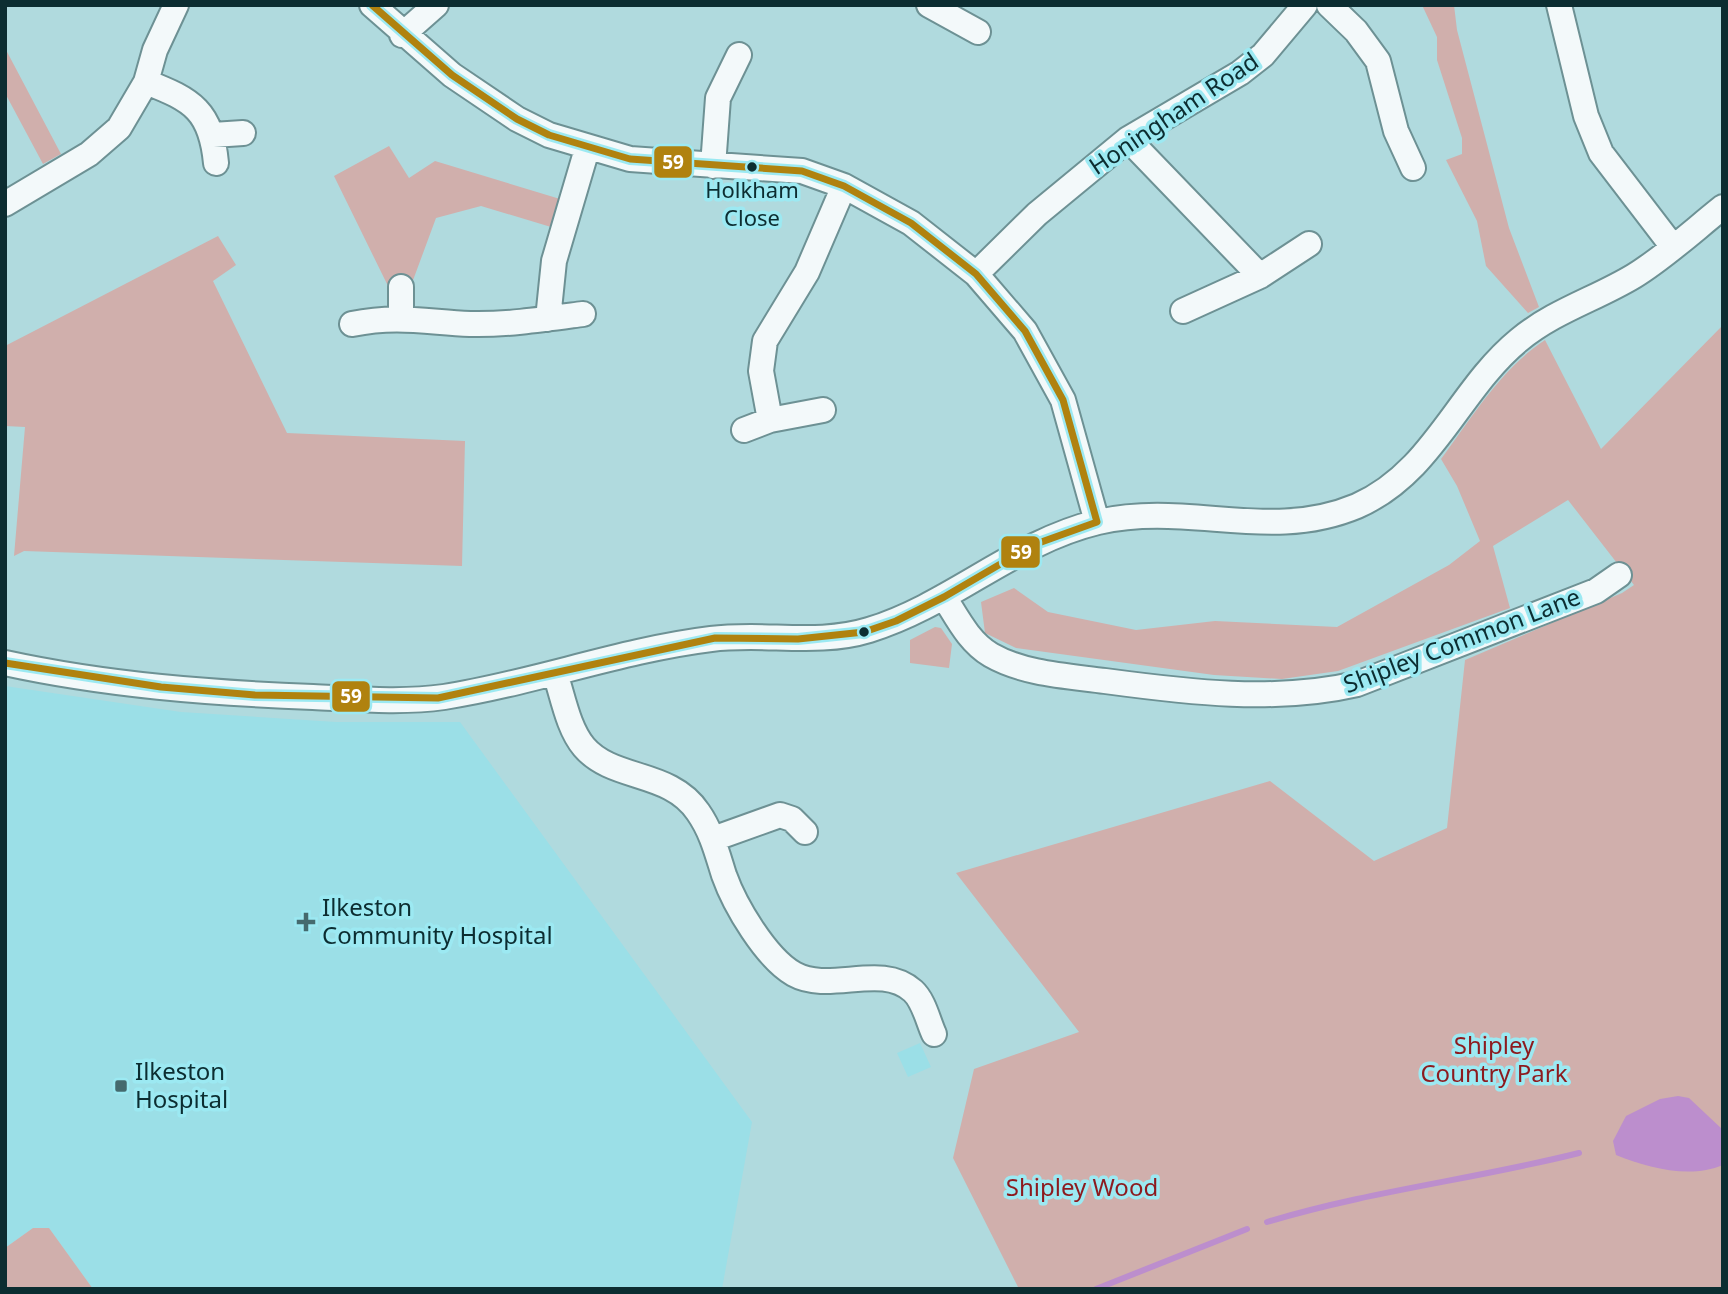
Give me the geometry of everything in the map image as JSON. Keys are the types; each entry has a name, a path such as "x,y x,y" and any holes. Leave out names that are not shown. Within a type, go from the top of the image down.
{"street":[{"path":"5,204 66,170 105,142 119,128 146,82 155,50 176,5"},
{"path":"372,5 402,35 452,75 517,119 587,149 630,159 802,171 844,186 911,223 976,274 1025,331 1052,375 1072,429 1097,522"},
{"path":"402,35 436,5"},
{"path":"929,5 978,32"},
{"name":"Honingham Road","path":"976,274 1037,214 1128,139 1240,73 1263,55 1305,5"},
{"path":"1329,5 1356,31 1378,61 1396,131 1413,168"},
{"path":"1559,5 1586,116 1601,152 1672,247"},
{"path":"713,166 718,97 739,55"},
{"path":"146,82 191,105 209,123 216,163"},
{"path":"213,135 243,133"},
{"path":"1128,139 1260,276"},
{"path":"548,318 554,261 587,149"},
{"path":"770,420 761,371 765,341 807,272 844,186"},
{"path":"5,663 161,687 362,699 438,698 715,638 798,639 864,632 897,621 944,597 1033,545 1097,522 1169,513 1282,524 1312,520 1357,506 1398,481 1418,464 1498,359 1524,336 1544,321 1640,272 1723,207"},
{"path":"1182,311 1260,276 1309,244"},
{"path":"401,287 401,317"},
{"path":"352,324 401,317 472,324 583,314"},
{"path":"744,430 770,420 823,411"},
{"name":"Shipley Common Lane","path":"944,597 975,644 1013,666 1150,687 1278,694 1329,691 1357,684 1596,591 1619,575"},
{"path":"555,673 574,732 585,748 602,761 675,789 697,810 713,839 736,901 777,961 800,978 823,981 885,979 923,986 934,1034"},
{"path":"713,839 780,815 793,819 805,832"}],"shaded area":[{"name":"Ilkeston Community Hospital","path":"5,686 181,712 336,722 460,722 752,1122 722,1289 93,1289 49,1228 33,1228 5,1248"},
{"path":"920,1043 931,1067 908,1077 897,1053"},
{"path":"1678,1096 1689,1098 1723,1130 1723,1165 1697,1171 1669,1170 1616,1155 1613,1141 1626,1116 1660,1099"}],"green space":[{"path":"1422,5 1454,5 1457,30 1509,228 1539,307 1528,313 1486,266 1477,221 1446,160 1462,154 1462,138 1437,60 1437,37"},
{"path":"5,48 61,154 43,164 5,93"},
{"path":"389,146 409,178 435,161 560,199 551,227 481,206 436,218 412,283 388,286 334,176"},
{"path":"218,236 236,265 213,281 287,433 465,441 462,566 24,551 14,556 25,427 5,426 5,346"},
{"name":"Shipley Country Park","path":"1723,325 1723,1289 1019,1289 953,1158 974,1069 1079,1032 956,873 1270,781 1374,861 1447,828 1465,660 1622,593 1634,585 1568,500 1493,546 1510,608 1338,671 1282,679 1214,675 1016,648 985,633 981,602 1014,588 1048,612 1136,630 1215,621 1337,627 1449,565 1480,541 1457,486 1441,459 1501,379 1529,352 1545,340 1601,449"},
{"path":"935,627 941,628 952,644 949,668 910,663 910,640"},
{"path":"33,1228 49,1228 93,1289 7,1289 5,1248"}],"waterway":[{"path":"1267,1222 1383,1193 1579,1153"},
{"path":"1096,1289 1247,1229"}],"transit line":[{"name":"59","path":"5,663 161,687 255,695 438,698 715,638 798,639 864,632 896,621 944,597 1033,545 1097,522 1063,400 1025,331 976,274 911,223 844,186 802,171 630,159 549,135 517,119 452,75 372,5"}],"place":[{"name":"Holkham Close","path":"752,167"},
{"name":"Ilkeston Community Hospital","path":"306,922"},
{"name":"Ilkeston Hospital","path":"121,1086"}],"park label":[{"name":"Shipley Wood","path":"1082,1188"}]}
